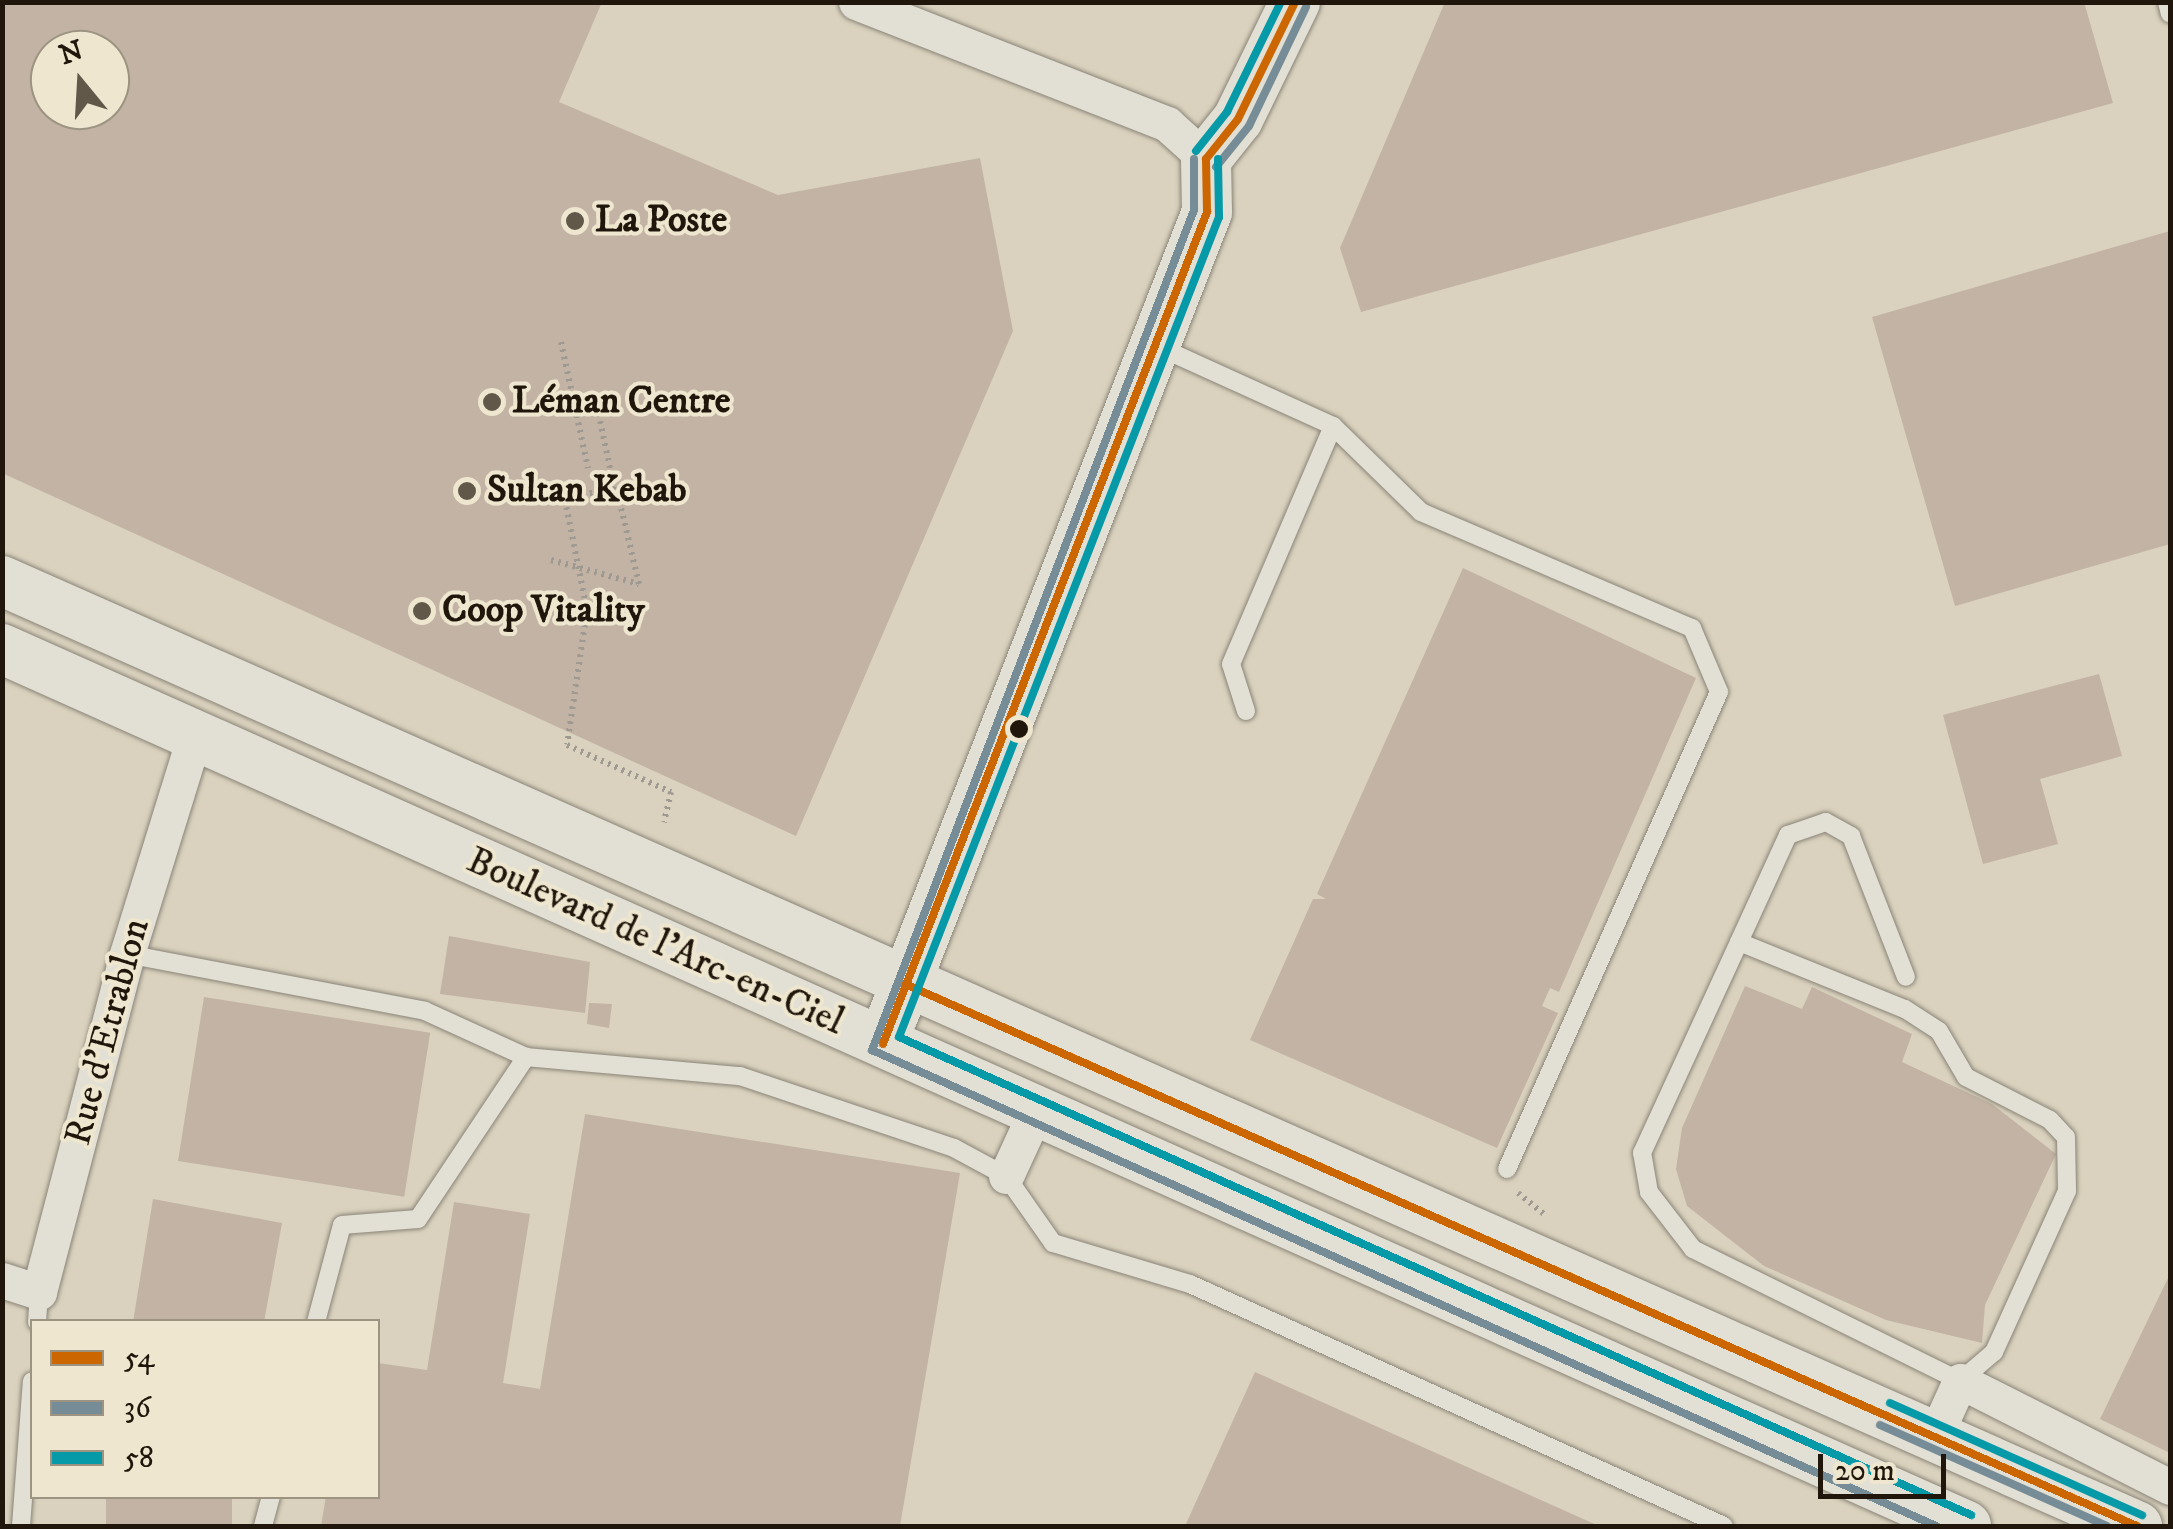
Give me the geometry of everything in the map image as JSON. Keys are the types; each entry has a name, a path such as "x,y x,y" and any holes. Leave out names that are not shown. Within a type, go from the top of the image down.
{"main road":[{"path":"883,1044 1206,212 1206,159 1238,119 1294,2"},
{"name":"Boulevard de l'Arc-en-Ciel","path":"2,581 2137,1526"},
{"name":"Boulevard de l'Arc-en-Ciel","path":"2,649 1034,1115 1966,1526"}],"street":[{"path":"856,2 1167,124 1206,159"},
{"name":"Rue d'Etrablon","path":"2,1280 38,1307 127,954 195,736"},
{"path":"1006,1176 1017,1166 1034,1115"},
{"path":"1935,1436 1960,1381 2170,1487"}],"lane":[{"path":"2167,2 2170,14"},
{"path":"1154,345 1334,426 1421,512 1692,628 1719,692 1507,1169"},
{"path":"1246,711 1231,664 1334,426"},
{"path":"1738,942 1904,1009 1939,1031 1966,1077 2050,1120 2066,1137 2067,1191 1994,1352 1960,1381 1693,1249 1649,1192 1642,1153 1738,942 1788,836 1826,822 1852,836 1906,977"},
{"path":"127,954 426,1012 526,1056 740,1076 954,1148 1006,1176 1052,1243 1190,1284 1724,1526"},
{"path":"317,1319 342,1225 418,1219 526,1056"},
{"path":"21,1526 30,1407"},
{"path":"263,1526 269,1499"}],"path":[{"path":"562,342 588,468"},
{"path":"551,560 569,565 586,570 639,584 594,392 614,486 566,500 580,567 583,584 587,600 567,745 671,792 664,822"},
{"path":"1507,1169 1520,1196 1544,1208 1548,1228"}],"building":[{"name":"Léman Centre","path":"2,2 602,2 559,102 778,195 980,158 1013,331 796,836 2,473"},
{"path":"1445,2 2084,2 2113,103 1361,312 1340,248"},
{"path":"2170,231 2170,544 1955,606 1872,317"},
{"path":"1463,568 1696,678 1559,992 1550,988 1542,1006 1558,1013 1497,1148 1250,1040 1313,899 1326,899 1317,894"},
{"path":"2099,674 2122,756 2040,779 2058,844 1983,864 1943,715"},
{"path":"449,936 590,962 585,1013 440,994"},
{"path":"1745,986 1802,1009 1812,987 1912,1034 1902,1062 1992,1104 2056,1154 1985,1305 1982,1343 1886,1320 1764,1266 1687,1206 1676,1169 1682,1128"},
{"path":"204,997 430,1033 404,1197 178,1161"},
{"path":"589,1003 612,1004 609,1028 587,1024"},
{"path":"585,1114 960,1173 900,1526 321,1526 326,1499 380,1499 380,1363 427,1370 454,1202 530,1214 503,1383 540,1389"},
{"path":"153,1199 282,1223 265,1319 133,1319"},
{"path":"2170,1274 2170,1453 2100,1419"},
{"path":"1255,1372 1599,1526 1185,1526"},
{"path":"106,1499 232,1499 232,1526 106,1526"}],"transit line":[{"name":"58","path":"1196,151 1227,112 1281,2"},
{"name":"54","path":"1206,159 1238,119 1295,2"},
{"name":"36","path":"1216,167 1249,126 1306,7"},
{"name":"36","path":"1194,159 1194,210 872,1050 1936,1526"},
{"name":"54","path":"883,1044 1207,212 1206,159"},
{"name":"58","path":"1218,159 1219,217 899,1037 1971,1515"},
{"name":"54","path":"905,984 2137,1526"},
{"name":"58","path":"1890,1403 2142,1515"},
{"name":"36","path":"1880,1425 2107,1526"}],"place":[{"name":"La Poste","path":"575,221"},
{"name":"Léman Centre","path":"492,402"},
{"name":"Sultan Kebab","path":"467,491"},
{"name":"Coop Vitality","path":"422,611"}]}
